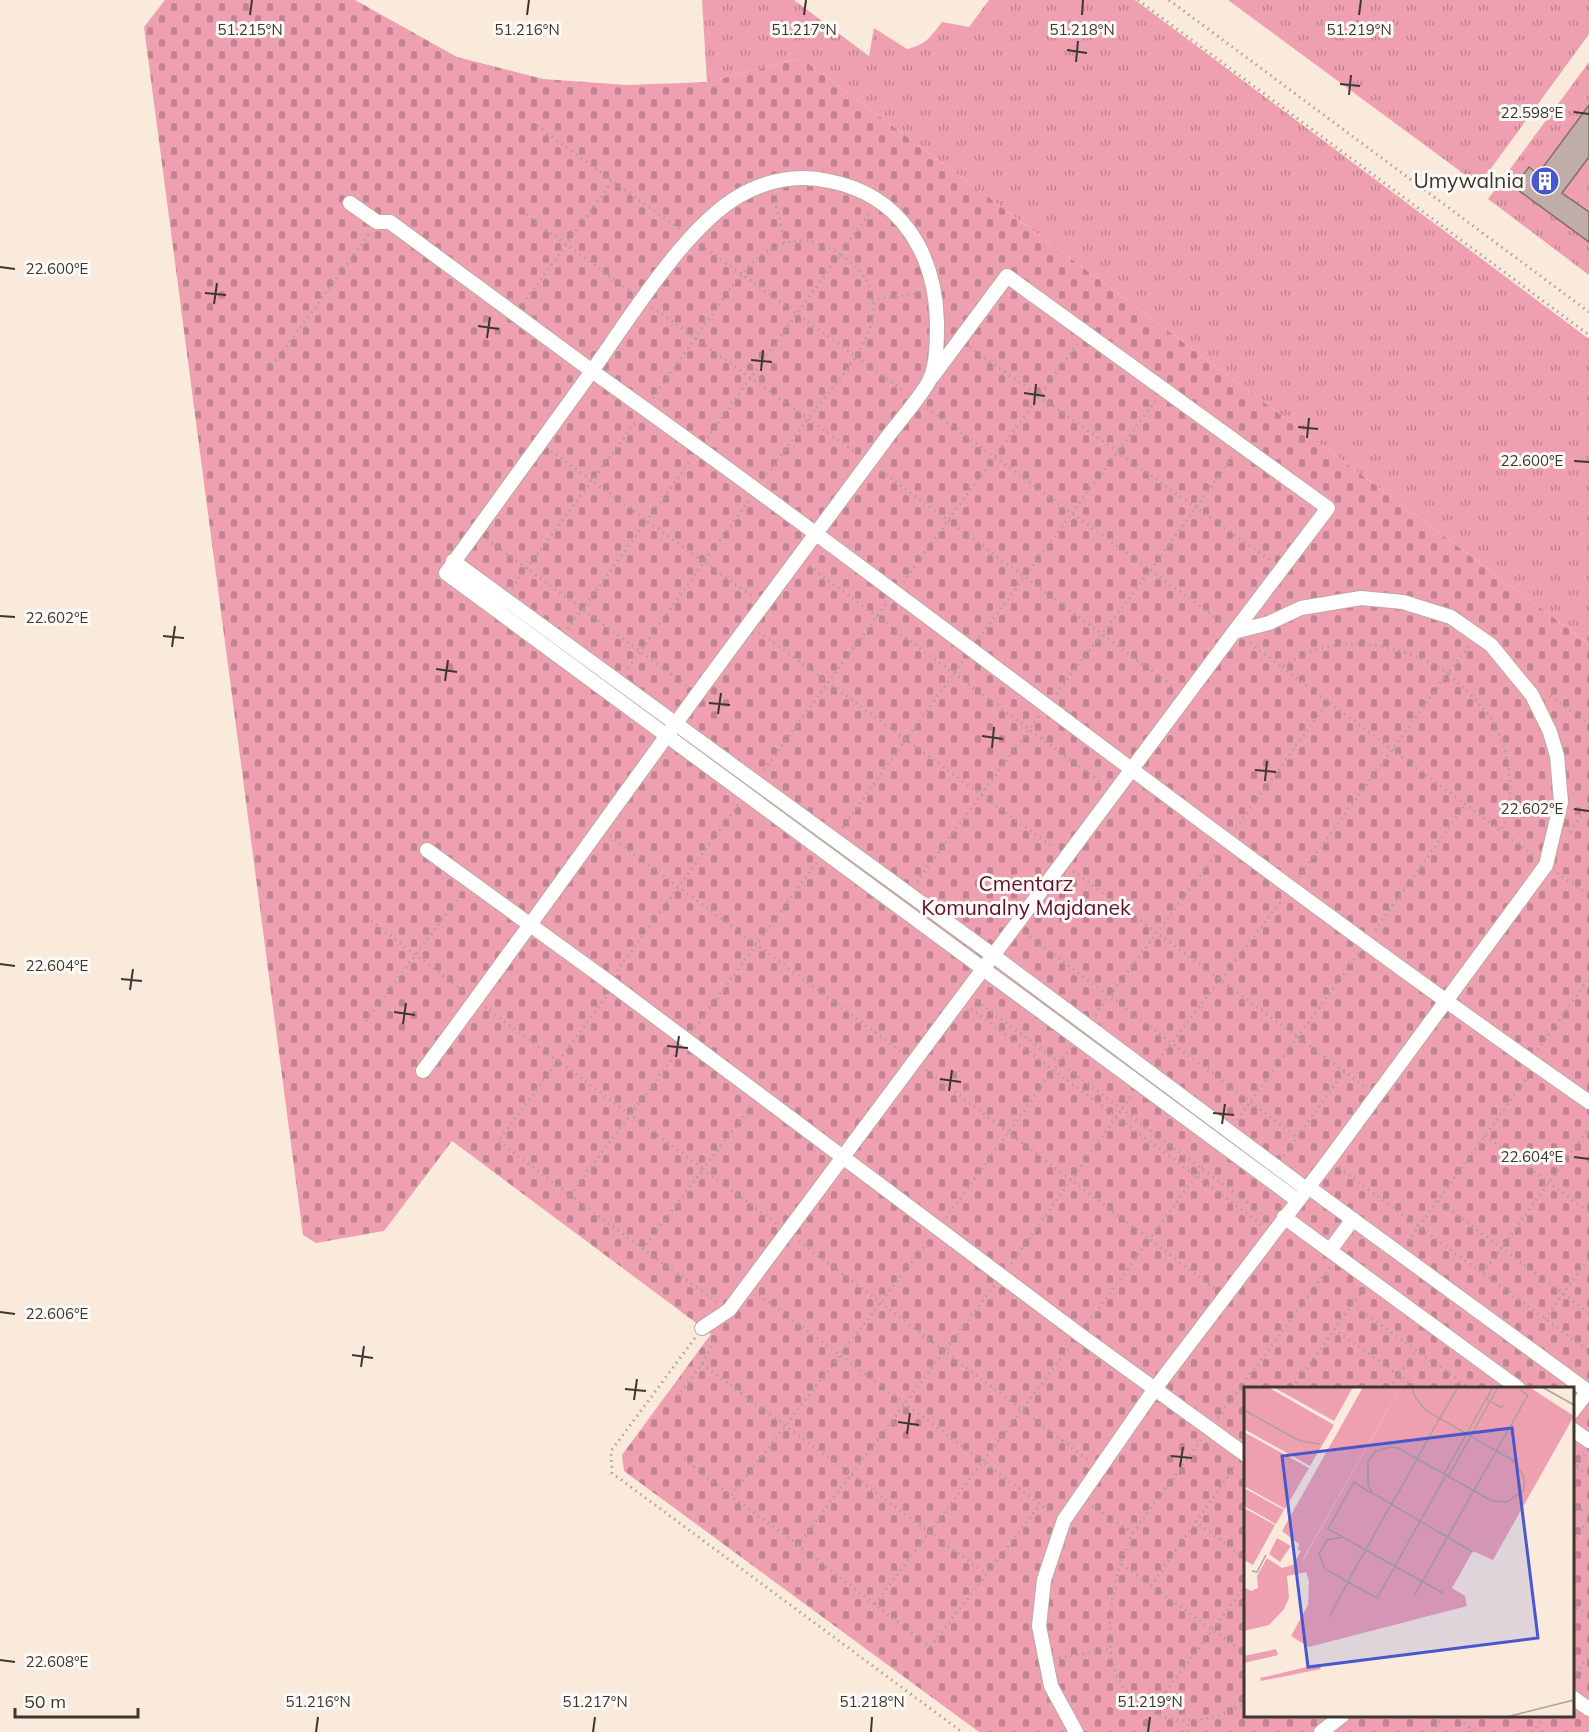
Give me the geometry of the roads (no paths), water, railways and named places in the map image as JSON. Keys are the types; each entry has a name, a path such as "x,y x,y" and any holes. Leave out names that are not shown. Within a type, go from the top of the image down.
{"street":[{"path":"930,379 937,335 936,291 923,255 909,230 879,200 847,184 794,178 770,182 735,198 705,221 691,237 446,573 672,729 751,788 825,852 1219,1143 1353,1219 1589,1391 1574,1410"},
{"path":"350,203 377,222 390,222 972,648 1533,1064 1589,1102"},
{"path":"423,1071 697,694 1007,276 1328,508 729,1310 702,1328"},
{"path":"453,561 619,682 672,729"},
{"path":"1076,1732 1052,1686 1039,1626 1044,1580 1055,1539 1064,1520 1078,1496 1154,1390 1227,1297 1303,1191 1329,1160 1546,865 1562,790 1560,767 1552,740 1532,696 1508,663 1479,635 1450,617 1426,608 1361,598 1301,608 1269,623 1234,632"},
{"path":"751,788 833,839 994,956 1276,1167 1303,1191"},
{"path":"427,850 612,984 1154,1390 1244,1454"},
{"path":"1335,1252 1353,1219"},
{"path":"1278,1225 1335,1252 1515,1387"},
{"path":"1574,1430 1589,1441"},
{"path":"1574,1698 1589,1709"},
{"path":"1321,1732 1341,1717"}],"place":[{"name":"Umywalnia","path":"1545,181"}],"park label":[{"name":"Cmentarz Komunalny Majdanek","path":"1026,896"}]}
